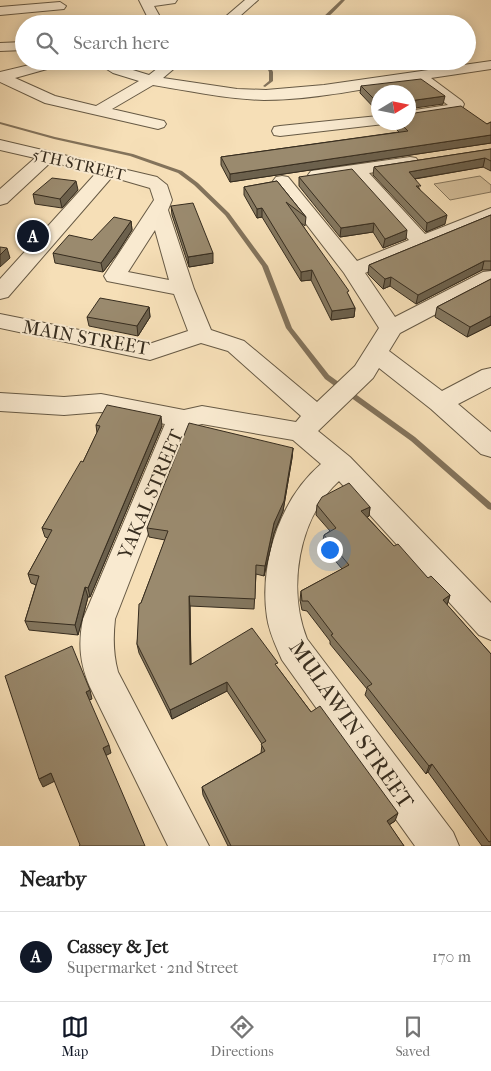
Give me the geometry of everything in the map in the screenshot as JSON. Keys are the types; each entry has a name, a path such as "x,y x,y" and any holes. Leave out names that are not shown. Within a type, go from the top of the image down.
{"street":[{"path":"153,15 146,2 171,0"},
{"path":"233,15 252,0"},
{"path":"0,11 60,7"},
{"path":"0,47 15,46"},
{"path":"476,67 491,65"},
{"path":"1,77 27,70"},
{"path":"118,70 151,80 237,94 296,94 458,70"},
{"path":"98,111 151,80 164,70"},
{"path":"416,115 456,109 456,104 419,76"},
{"path":"1,77 50,100 158,124"},
{"path":"296,94 282,120 282,137 371,122"},
{"name":"5TH STREET","path":"0,145 152,181 158,185 163,200 158,210"},
{"path":"0,200 48,156"},
{"path":"391,328 353,270 274,182 424,160"},
{"path":"0,292 108,170"},
{"path":"356,170 422,242"},
{"path":"158,210 115,276 183,289"},
{"path":"158,210 183,289 201,335 236,346 309,424 370,363 391,328 491,277"},
{"path":"353,270 491,214"},
{"name":"MAIN STREET","path":"0,322 150,352 201,335"},
{"path":"370,363 440,403 491,447"},
{"path":"440,403 491,376"},
{"path":"0,402 64,406 101,403 184,419"},
{"name":"YAKAL STREET","path":"189,846 102,676 96,656 98,618 174,430 184,419 202,415 309,424 340,464 491,625"},
{"name":"MULAWIN STREET","path":"340,464 315,487 301,508 291,533 281,588 284,617 294,649 439,846"}],"shaded area":[{"path":"480,176 491,185 491,192 450,200 434,184"}],"building":[{"path":"421,79 445,96 416,100 416,85 371,85 371,96 361,86"},
{"path":"461,106 487,124 491,122 491,135 230,174 221,157 416,130 416,113"},
{"path":"491,149 491,161 485,158 409,172 421,186 416,186 447,215 427,223 374,167"},
{"path":"352,169 407,230 385,239 374,223 341,228 299,177"},
{"path":"52,178 76,181 60,199 33,194"},
{"path":"277,181 306,217 286,202 349,291 347,292 355,308 332,311 312,270 301,272 262,208 257,209 244,187"},
{"path":"193,203 213,253 188,257 171,206"},
{"path":"491,215 491,261 484,261 418,295 391,277 385,279 369,265"},
{"path":"114,217 131,221 101,263 53,253 69,235 92,240"},
{"path":"0,247 7,248 0,255"},
{"path":"491,279 491,316 470,327 437,307"},
{"path":"100,298 149,307 137,326 87,317"},
{"path":"107,405 161,416 88,588 85,587 75,625 25,621 39,576 28,574 52,530 42,528 81,461 83,462 100,426 96,425"},
{"path":"189,423 293,448 284,501 274,523 265,566 256,565 255,599 189,596 190,665 252,628 278,663 275,664 311,712 320,706 398,813 387,821 404,846 231,846 202,787 265,751 261,744 266,741 227,682 170,710 137,644 139,604 168,531 147,528"},
{"path":"349,483 370,507 361,511 394,546 398,544 428,578 431,576 450,595 443,600 491,654 491,841 489,842 432,764 429,766 367,687 372,684 331,635 333,634 308,601 302,601 301,591 349,565 324,535 336,528 317,505 322,497"},
{"path":"72,646 90,690 86,692 109,745 103,748 145,846 79,846 51,773 39,779 5,676"}],"waterway":[{"path":"327,15 343,0"},
{"path":"265,86 271,81 270,70"},
{"path":"0,123 54,138 131,155 180,172 196,184 227,214 265,266 289,328 327,377 413,439 491,507"}],"place":[{"name":"Cassey & Jet","path":"33,236"}]}
